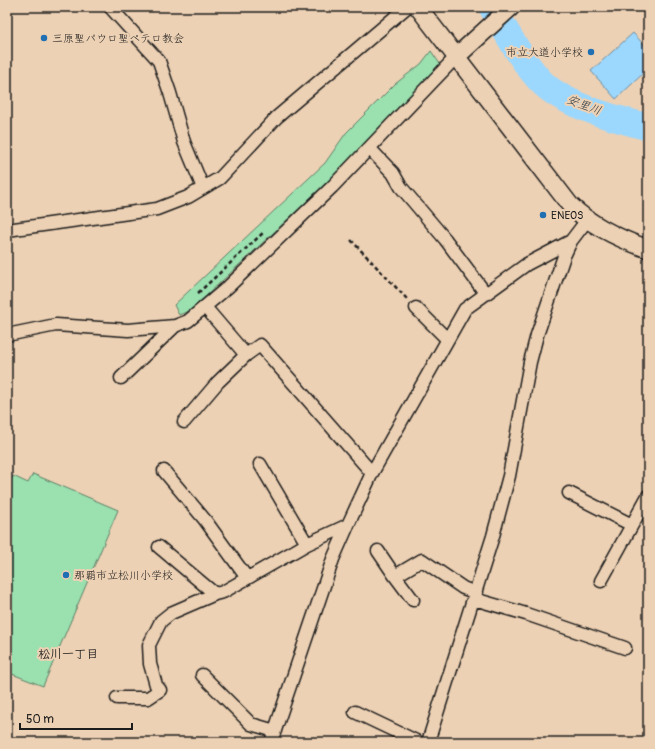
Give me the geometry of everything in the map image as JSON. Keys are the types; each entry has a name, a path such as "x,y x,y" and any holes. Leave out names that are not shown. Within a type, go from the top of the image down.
{"street":[{"path":"110,7 159,61 184,142 203,188"},
{"path":"7,230 157,209 188,197 220,178 277,117 407,7"},
{"path":"418,7 567,201 587,220 618,237 648,249"},
{"path":"7,335 56,325 128,330 175,326 188,321 298,221 370,149 456,57 510,8"},
{"path":"370,149 393,173 402,187 445,239 486,294"},
{"path":"428,742 475,596 509,476 533,349 558,272 571,241 587,220"},
{"path":"202,675 250,724 273,737 333,559 348,525 372,473 465,308 527,264 571,241"},
{"path":"205,307 246,355"},
{"path":"416,308 447,339"},
{"path":"121,378 175,326"},
{"path":"184,422 218,382 246,355 260,345 372,473"},
{"path":"260,464 307,544"},
{"path":"164,471 205,520 247,578"},
{"path":"569,493 632,525"},
{"path":"601,580 648,496"},
{"path":"117,698 148,698 160,690 156,685 150,664 149,645 160,621 172,613 223,592 307,544 348,525"},
{"path":"159,547 215,594"},
{"path":"378,551 413,600"},
{"path":"395,576 422,560 475,596 625,648"},
{"path":"355,712 418,742"}],"path":[{"path":"194,297 270,226"},
{"path":"351,240 416,308"}],"green space":[{"path":"431,51 440,64 352,159 191,310 179,315 174,305 325,163 346,133 395,84 421,64"},
{"path":"33,474 118,510 43,686 7,672 7,489 13,476 28,483"}],"water":[{"path":"633,33 648,49 648,69 616,99 591,71"}],"waterway":[{"name":"安里川","path":"492,7 524,61 547,87 573,103 588,109 648,127"}],"place":[{"name":"三原聖パウロ聖ペテロ教会","path":"44,38"},
{"name":"市立大道小学校","path":"591,52"},
{"name":"ENEOS","path":"543,215"},
{"name":"那覇市立松川小学校","path":"66,575"}],"district":[{"name":"松川一丁目","path":"68,654"}]}
